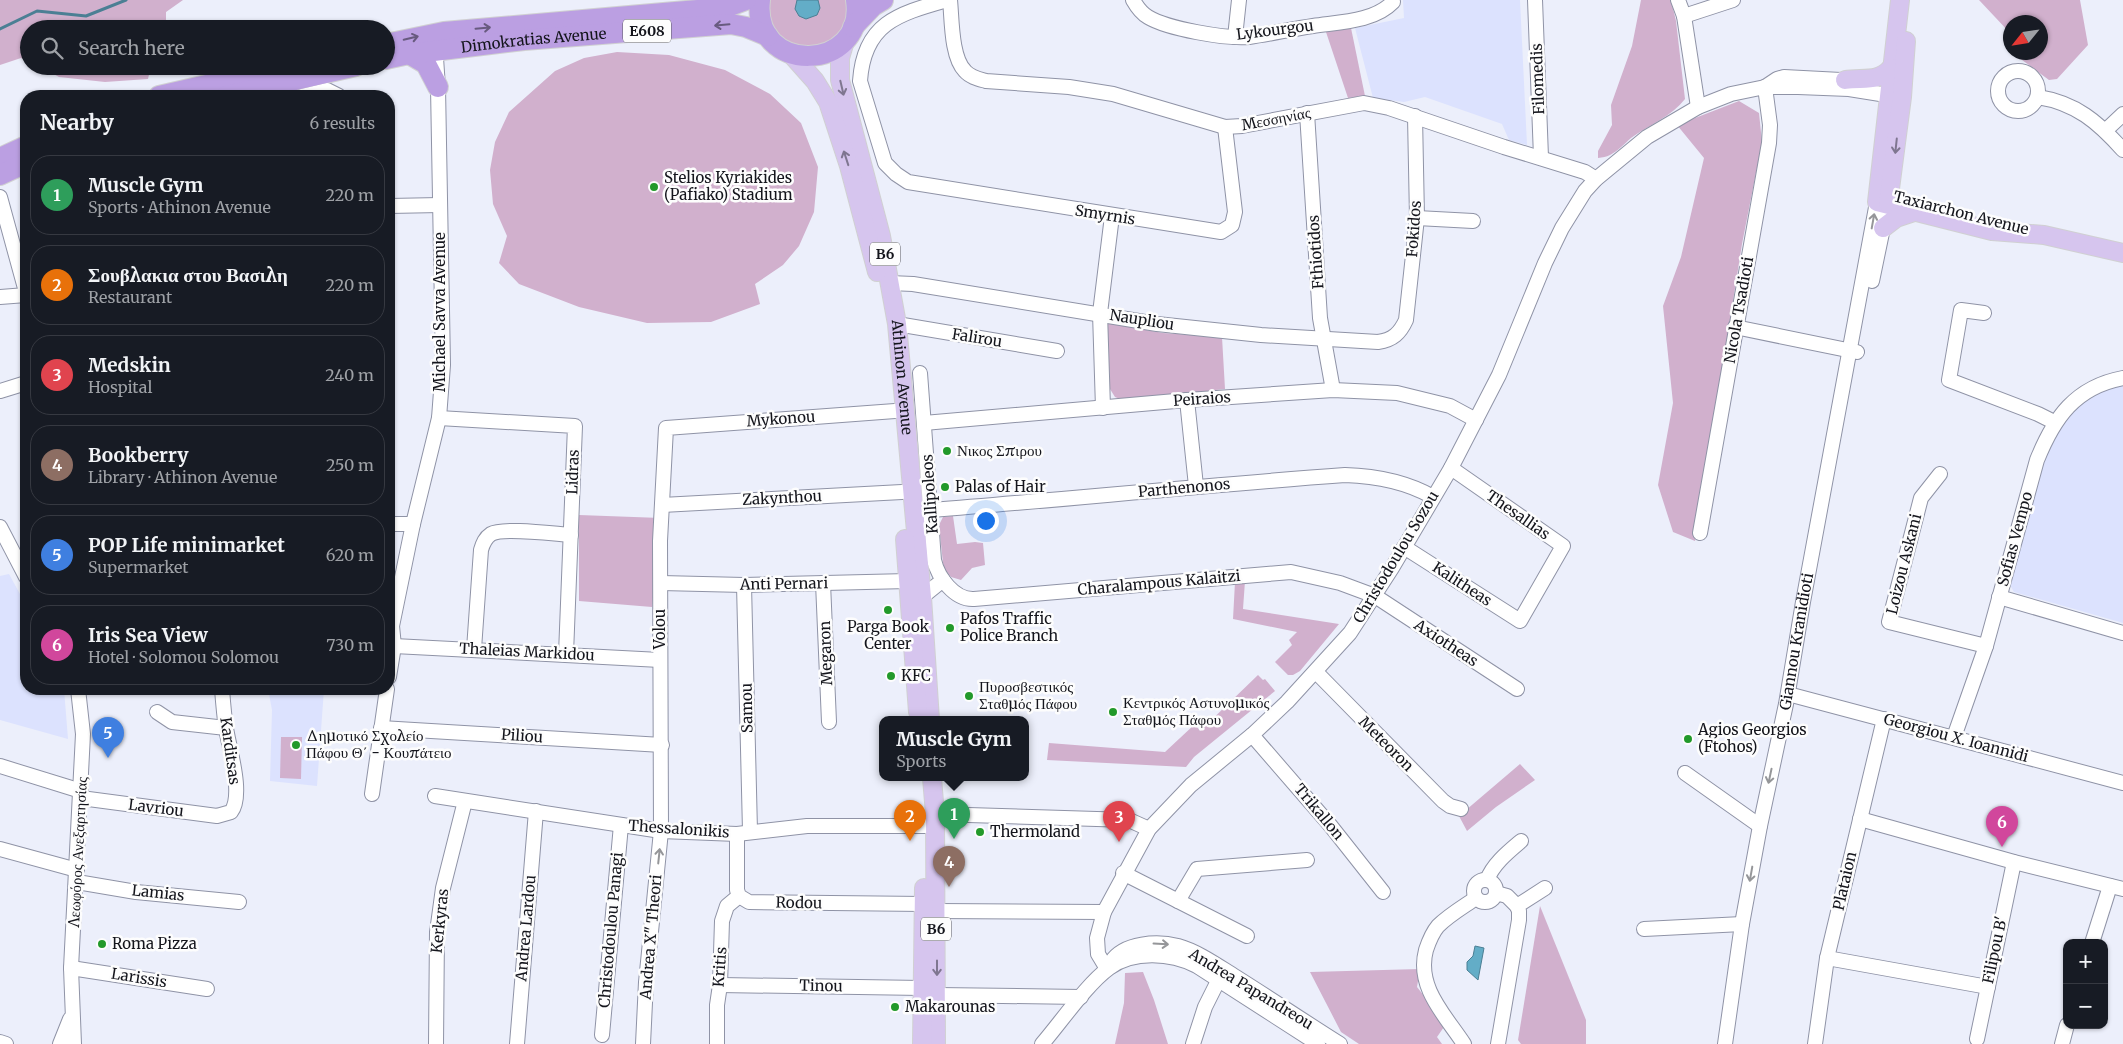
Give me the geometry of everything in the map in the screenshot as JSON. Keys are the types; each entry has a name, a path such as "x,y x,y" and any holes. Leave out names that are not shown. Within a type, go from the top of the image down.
{"highway":[{"name":"Dimokratias Avenue","path":"395,57 410,54 435,42 716,8 730,6 746,0"},
{"path":"760,0 761,18 768,36"},
{"path":"849,34 857,10 856,0"},
{"path":"791,54 805,57 820,56 834,50 873,6 883,0"},
{"name":"Dimokratias Avenue","path":"395,44 524,40 731,24 746,27 768,36"},
{"name":"E608","path":"768,36 791,54"},
{"path":"410,54 426,64 438,87"},
{"path":"185,90 250,75"},
{"path":"252,90 317,75"},
{"path":"0,158 20,149"},
{"path":"0,175 20,166"}],"main road":[{"name":"Giannou Kranidioti","path":"1895,92 1891,68 1900,0"},
{"name":"Giannou Kranidioti","path":"1884,198 1895,92 1910,0"},
{"name":"Athinon Avenue","path":"849,34 840,58 840,80 881,236 897,324 902,492 919,716"},
{"name":"Athinon Avenue","path":"791,54 815,80 824,94 849,166 875,261 900,412 922,597 930,716"},
{"path":"1845,80 1875,78 1891,68"},
{"name":"Taxiarchon Avenue","path":"1884,198 1918,211 1992,231 2044,235"},
{"name":"Taxiarchon Avenue","path":"1884,198 2018,226 2044,235 2123,253"},
{"path":"1883,228 1896,218 1918,211"},
{"name":"B6","path":"924,781 930,820"},
{"name":"B6","path":"922,1044 929,991 932,781"},
{"name":"B6","path":"929,991 936,1044"}],"street":[{"name":"Μεσσηνίας","path":"948,0 955,49 960,65 970,76 986,81 1069,87 1113,94 1234,128 1364,103 1389,108 1541,157 1585,172 1596,179"},
{"name":"Smyrnis","path":"948,0 902,14 886,23 873,37 864,56 860,81 885,163 908,182 1216,233 1229,228 1234,221 1235,212 1225,127"},
{"name":"Lykourgou","path":"1133,0 1137,7 1150,18 1199,32 1235,37 1247,37 1351,20 1382,12 1393,2"},
{"path":"1235,37 1239,0"},
{"name":"Filomedis","path":"1534,0 1541,157"},
{"path":"1678,0 1684,16 1698,107"},
{"path":"1684,16 1733,0"},
{"name":"Michael Savva Avenue","path":"395,611 413,524 439,418 443,365 438,87 435,42"},
{"name":"Christodoulou Sozou","path":"1765,87 1777,79 1798,76 1845,80 1895,92"},
{"name":"Christodoulou Sozou","path":"1107,969 1098,954 1097,938 1104,912 1123,873 1149,829 1191,785 1252,734 1316,672 1350,633 1375,596 1450,468 1509,355 1545,263 1562,228 1581,197 1596,179 1646,137 1698,107 1731,94 1765,87 1895,92"},
{"name":"Nicola Tsadioti","path":"1700,533 1735,327 1769,144 1770,125 1765,87"},
{"path":"2038,97 2063,102 2092,120 2105,130 2123,150"},
{"name":"Fthiotidos","path":"1307,113 1320,318 1333,390"},
{"path":"2105,130 2123,114"},
{"name":"Fokidos","path":"1394,337 1399,333 1406,320 1417,218 1415,116"},
{"path":"0,197 20,271"},
{"name":"Giannou Kranidioti","path":"1725,1044 1742,924 1760,826 1788,694 1842,387 1854,351 1883,228 1884,198"},
{"name":"Giannou Kranidioti","path":"1854,351 1884,198"},
{"path":"395,206 440,205"},
{"path":"1102,408 1100,313 1112,216"},
{"path":"1417,218 1473,221"},
{"name":"Naupliou","path":"890,283 913,284 1182,326 1378,342 1394,337"},
{"path":"0,297 20,294"},
{"path":"1984,313 1962,310 1949,380 2054,422"},
{"name":"Falirou","path":"897,324 1057,351"},
{"path":"1735,327 1854,351"},
{"name":"Kallipoleos","path":"920,373 932,510 934,560 936,568 944,581"},
{"name":"Sofias Vempo","path":"1954,737 1986,646 2037,460 2054,422 2072,403 2088,392 2123,378"},
{"path":"0,391 20,385"},
{"name":"Peiraios","path":"924,423 1187,400 1333,390 1397,393 1450,406 1476,420"},
{"path":"1187,400 1196,486"},
{"path":"900,412 924,423"},
{"name":"Mykonou","path":"666,428 900,412"},
{"name":"Lidras","path":"439,418 575,426 566,654"},
{"name":"Volou","path":"661,831 660,583 666,428"},
{"name":"Thesallias","path":"1450,468 1563,546 1520,621"},
{"name":"Loizou Askani","path":"1940,474 1921,498 1889,622 1986,646"},
{"name":"Parthenonos","path":"932,510 1062,500 1196,486 1345,475 1370,476 1407,484 1433,497"},
{"name":"Zakynthou","path":"662,505 902,492"},
{"path":"395,524 413,524"},
{"path":"0,527 20,565"},
{"path":"474,649 481,550 484,540 490,534 504,531 571,535"},
{"name":"Kalitheas","path":"1404,547 1520,621"},
{"name":"Charalampous Kalaitzi","path":"944,581 961,596 974,599 1284,572 1340,582 1375,596"},
{"name":"Anti Pernari","path":"660,583 744,584 908,581"},
{"path":"922,597 944,581"},
{"name":"Megaron","path":"823,583 829,722"},
{"name":"Samou","path":"743,832 744,584"},
{"name":"Axiotheas","path":"1375,596 1517,689"},
{"path":"1999,597 2123,633"},
{"name":"Thaleias Markidou","path":"395,646 660,660"},
{"name":"Meteoron","path":"1316,672 1443,801 1450,806 1461,808"},
{"name":"Georgiou X. Ioannidi","path":"1788,694 2123,783"},
{"name":"Λεωφόρος Ανεξαρτησίας","path":"74,1044 72,968 84,734 79,695"},
{"name":"Karditsas","path":"223,695 235,779 235,802 231,812"},
{"path":"372,794 386,695"},
{"path":"157,712 172,722 226,728"},
{"name":"Plataion","path":"1815,1044 1826,958 1884,719"},
{"name":"Piliou","path":"381,728 662,745"},
{"name":"Trikallon","path":"1252,734 1330,825 1383,892"},
{"name":"Lavriou","path":"0,766 81,795 217,816 231,812"},
{"path":"1684,773 1760,826"},
{"name":"Thessalonikis","path":"435,796 661,831 743,832 807,826 930,820 1129,820 1149,829"},
{"name":"Kerkyras","path":"436,1044 437,932 443,888 465,801"},
{"name":"Andrea Lardou","path":"517,1044 536,811"},
{"path":"1860,819 2014,862 2116,887 2094,939"},
{"name":"Christodoulou Panagi","path":"602,1035 621,825"},
{"name":"Andrea X\" Theori","path":"643,1044 646,982 661,831"},
{"path":"739,896 736,883 743,832"},
{"path":"1487,880 1494,884 1496,893 1492,900 1480,901 1476,898 1475,886 1479,882 1487,880 1499,861 1520,841"},
{"name":"Lamias","path":"0,850 77,876 136,892 239,902"},
{"path":"1178,901 1197,869 1307,860"},
{"name":"Filipou B'","path":"1977,1039 2014,862"},
{"path":"1123,873 1247,936"},
{"path":"1517,906 1545,888"},
{"path":"1496,893 1507,896 1517,906 1519,911 1498,1044"},
{"name":"Rodou","path":"739,896 749,902 1104,912"},
{"name":"Kritis","path":"717,1044 717,1004 720,986 724,912 727,906 739,896"},
{"path":"1464,1044 1427,986 1424,970 1425,956 1432,935 1438,927 1476,898"},
{"path":"1644,929 1742,924"},
{"name":"Andrea Papandreou","path":"1107,969 1128,959 1141,956 1165,956 1190,963 1221,975 1340,1044"},
{"path":"1826,958 1988,988"},
{"name":"Larissis","path":"72,968 207,989"},
{"path":"1042,1044 1107,969"},
{"path":"1193,1044 1205,1007 1221,975"},
{"name":"Andrea Papandreou","path":"1221,975 1318,1044"},
{"name":"Tinou","path":"720,986 1081,997"},
{"name":"Λεωφόρος Ανεξαρτησίας","path":"60,1044 72,1016"},
{"path":"2062,1044 2066,1029"},
{"path":"0,1042 6,1044"}],"shaded area":[{"path":"0,0 183,0 166,12 166,20 20,20 20,58 0,65"},
{"path":"767,0 847,0 848,16 839,34 824,46 795,47 772,29"},
{"path":"1403,0 1520,0 1527,145 1509,140 1502,124 1425,97 1404,102 1373,98 1355,28 1404,18"},
{"path":"1641,0 1671,0 1676,21 1685,99 1674,110 1631,138 1616,152 1609,156 1598,158 1598,151 1612,125 1611,105 1632,46"},
{"path":"1979,0 2080,0 2088,45 2057,79 2049,80 2022,60 2048,60 2048,15 2003,15 2003,26"},
{"path":"1351,28 1365,96 1348,98 1326,32"},
{"name":"Stelios Kyriakides (Pafiako) Stadium","path":"617,52 669,55 725,70 770,94 801,123 818,167 814,212 799,246 783,265 755,284 760,304 711,322 647,323 579,307 519,284 499,263 507,236 493,204 490,170 495,142 509,112 555,71 584,58"},
{"path":"55,75 149,75 148,79 105,82"},
{"path":"1739,101 1759,113 1762,142 1742,244 1695,541 1673,532 1658,485 1673,403 1663,306 1681,257 1704,158 1677,125"},
{"path":"1107,323 1163,333 1222,337 1225,389 1122,400 1115,397 1110,389"},
{"path":"2123,384 2123,623 2014,592 2010,585 2043,464 2057,426 2090,396"},
{"path":"579,515 661,518 652,607 579,601"},
{"path":"953,516 957,544 983,543 985,565 972,568 961,580 951,577 945,570 943,563 939,525 943,517"},
{"path":"9,574 20,594 20,695 64,695 68,739 0,720 0,576"},
{"path":"1245,581 1243,609 1339,624 1300,671 1293,675 1288,675 1275,662 1292,645 1289,640 1297,632 1233,619 1235,582"},
{"path":"1258,675 1263,680 1265,679 1275,691 1194,757 1186,767 1047,760 1049,743 1165,752 1195,724 1200,731"},
{"name":"Δημοτικό Σχολείο Πάφου Θ΄ - Κουπάτειο","path":"269,695 324,695 317,786 270,781 272,710"},
{"path":"281,737 302,737 301,779 280,778"},
{"path":"1520,764 1535,780 1496,807 1467,831 1459,816"},
{"path":"1540,906 1586,1020 1586,1044 1521,1044 1518,1040"},
{"path":"1420,969 1417,987 1446,1024 1437,1037 1442,1044 1359,1044 1341,1032 1310,972"},
{"path":"1143,972 1168,1044 1115,1044 1124,1003 1125,973"}],"water":[{"path":"797,0 818,0 820,8 817,15 806,19 799,16 795,9"},
{"path":"1475,946 1484,948 1478,980 1467,970 1467,962 1473,956"}],"waterway":[{"path":"0,29 37,11 86,16 126,0"}],"place":[{"name":"Stelios Kyriakides (Pafiako) Stadium","path":"654,187"},
{"name":"Νικος Σπιρου","path":"947,451"},
{"name":"Palas of Hair","path":"945,487"},
{"name":"Parga Book Center","path":"888,610"},
{"name":"Pafos Traffic Police Branch","path":"950,628"},
{"name":"KFC","path":"891,676"},
{"name":"Πυροσβεστικός Σταθμός Πάφου","path":"969,696"},
{"name":"Κεντρικός Αστυνομικός Σταθμός Πάφου","path":"1113,712"},
{"name":"Agios Georgios (Ftohos)","path":"1688,739"},
{"name":"Δημοτικό Σχολείο Πάφου Θ΄ - Κουπάτειο","path":"296,745"},
{"name":"POP Life minimarket","path":"108,758"},
{"name":"Thermoland","path":"980,832"},
{"name":"Muscle Gym","path":"954,839"},
{"name":"Σουβλακια στου Βασιλη","path":"910,841"},
{"name":"Medskin","path":"1119,842"},
{"name":"Iris Sea View","path":"2002,847"},
{"name":"Bookberry","path":"949,887"},
{"name":"Roma Pizza","path":"102,944"},
{"name":"Makarounas","path":"895,1007"}]}
